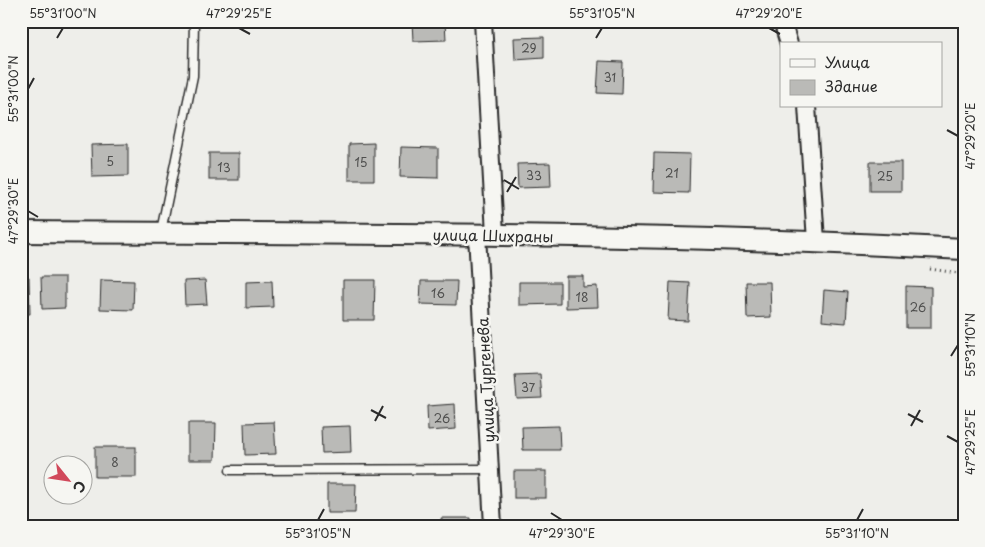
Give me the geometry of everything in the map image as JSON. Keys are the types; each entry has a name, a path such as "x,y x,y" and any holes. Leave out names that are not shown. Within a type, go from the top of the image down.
{"street":[{"name":"улица Тургенева","path":"482,21 490,469 493,526"},
{"path":"782,21 788,42"},
{"path":"807,108 816,241"},
{"name":"улица Шихраны","path":"21,232 486,234 816,241 964,249"}],"lane":[{"path":"161,233 193,76 194,21"},
{"path":"230,470 490,469"}],"building":[{"path":"412,21 445,21 446,40 413,41"},
{"path":"514,21 554,21 554,25 514,24"},
{"path":"544,37 544,58 515,60 514,38"},
{"path":"599,61 623,62 622,94 597,93"},
{"path":"374,143 374,180 349,180 349,144"},
{"path":"128,144 128,176 92,177 91,145"},
{"path":"401,147 438,148 438,178 400,177"},
{"path":"209,153 239,153 239,180 209,180"},
{"path":"654,153 690,154 689,193 653,192"},
{"path":"870,162 901,162 901,191 870,191"},
{"path":"550,163 551,187 518,188 517,164"},
{"path":"566,276 583,276 583,287 597,286 598,307 566,308"},
{"path":"21,277 29,277 30,314 21,314"},
{"path":"41,277 65,277 65,308 42,309"},
{"path":"101,280 134,281 133,310 100,309"},
{"path":"205,280 207,304 185,305 184,281"},
{"path":"343,280 375,280 374,320 343,320"},
{"path":"272,281 273,307 246,308 246,282"},
{"path":"421,281 457,281 456,305 420,304"},
{"path":"519,282 560,282 560,304 519,305"},
{"path":"670,282 690,283 688,321 668,320"},
{"path":"746,282 770,282 771,317 747,318"},
{"path":"906,286 931,287 931,328 906,328"},
{"path":"824,290 848,292 846,323 822,321"},
{"path":"540,374 542,398 517,399 515,375"},
{"path":"455,404 456,429 428,431 427,406"},
{"path":"274,422 276,454 245,455 244,423"},
{"path":"188,423 216,423 215,460 188,460"},
{"path":"350,426 351,452 322,453 321,427"},
{"path":"559,426 560,450 523,450 522,427"},
{"path":"95,447 136,447 136,477 95,477"},
{"path":"514,471 546,471 546,498 514,498"},
{"path":"327,484 356,484 355,513 327,513"},
{"path":"441,518 471,518 471,526 442,526"}]}
